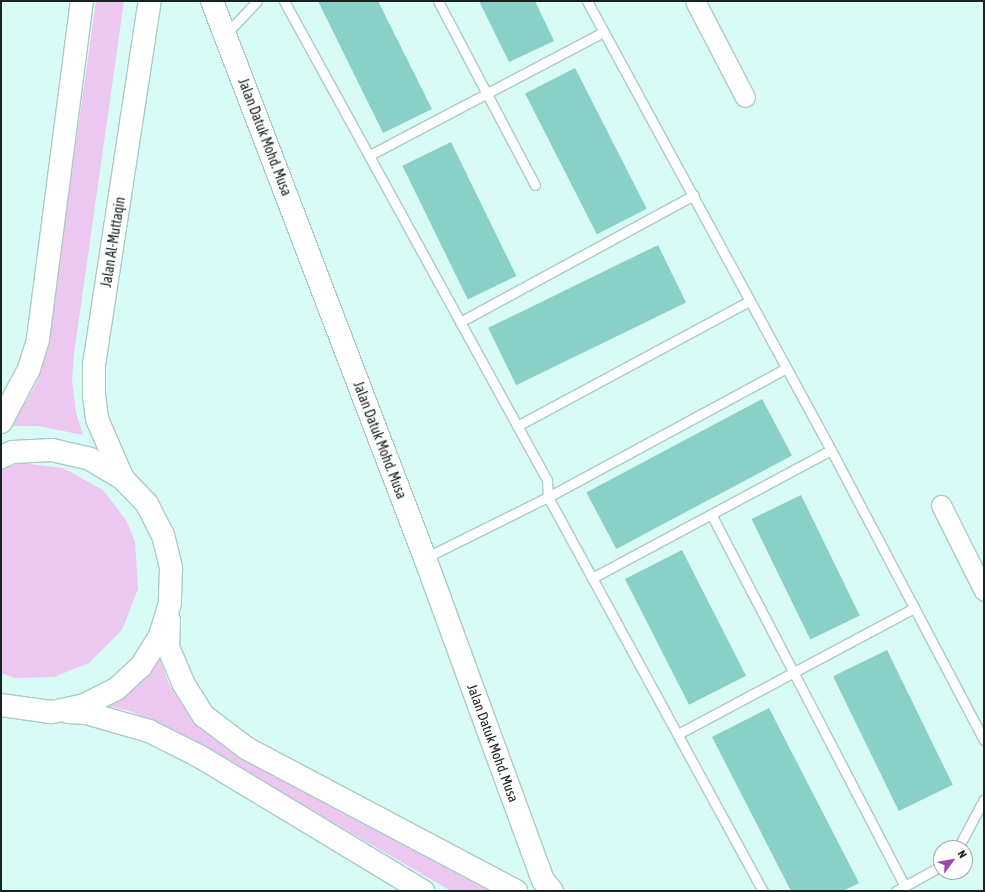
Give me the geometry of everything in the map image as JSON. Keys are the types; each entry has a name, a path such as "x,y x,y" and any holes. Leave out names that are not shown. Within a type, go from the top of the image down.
{"main road":[{"path":"1,422 29,369 38,338 82,1"},
{"name":"Jalan Al-Muttaqin","path":"123,479 97,418 94,396 94,365 150,1"},
{"name":"Jalan Datuk Mohd. Musa","path":"212,1 226,34 425,558 542,887"},
{"path":"1,457 13,452 52,450 90,459 123,479 147,504 163,534 171,568 168,647 183,683 204,716 246,748 516,891"},
{"path":"50,712 85,705 116,689 141,666 160,636 170,603"},
{"path":"2,706 50,712 86,713 155,734 200,756 423,891"}],"street":[{"path":"695,1 745,97"},
{"path":"941,505 984,591"}],"lane":[{"path":"226,34 257,1"},
{"path":"284,1 370,155 547,480 548,497 762,891"},
{"path":"438,1 489,92 535,184"},
{"path":"587,1 694,195 785,369 831,450 984,740"},
{"path":"370,155 603,32"},
{"path":"460,322 694,195"},
{"path":"517,426 749,301"},
{"path":"425,558 548,497 785,369"},
{"path":"592,578 831,450"},
{"path":"711,514 796,672 905,886"},
{"path":"678,734 914,608"},
{"path":"962,840 984,798"},
{"path":"896,891 933,870"}],"shaded area":[{"path":"96,1 124,1 74,354 72,380 76,412 83,435 38,426 6,426 26,402 38,380 46,354"},
{"path":"22,463 63,468 103,490 126,520 135,541 138,589 122,630 89,663 54,677 15,678 1,673 1,469"},
{"path":"155,647 169,684 191,718 221,743 490,891 451,891 192,740 130,711 97,704"}],"building":[{"path":"318,1 378,1 432,109 383,133"},
{"path":"479,1 535,1 554,41 509,62"},
{"path":"575,68 647,209 597,234 525,93"},
{"path":"451,142 516,276 468,300 402,166"},
{"path":"658,245 686,303 516,385 488,328"},
{"path":"762,399 792,456 616,549 586,492"},
{"path":"801,495 860,615 810,640 752,519"},
{"path":"682,550 746,676 689,705 625,579"},
{"path":"887,650 953,785 899,811 833,676"},
{"path":"769,708 859,883 843,891 791,891 712,737"}]}
